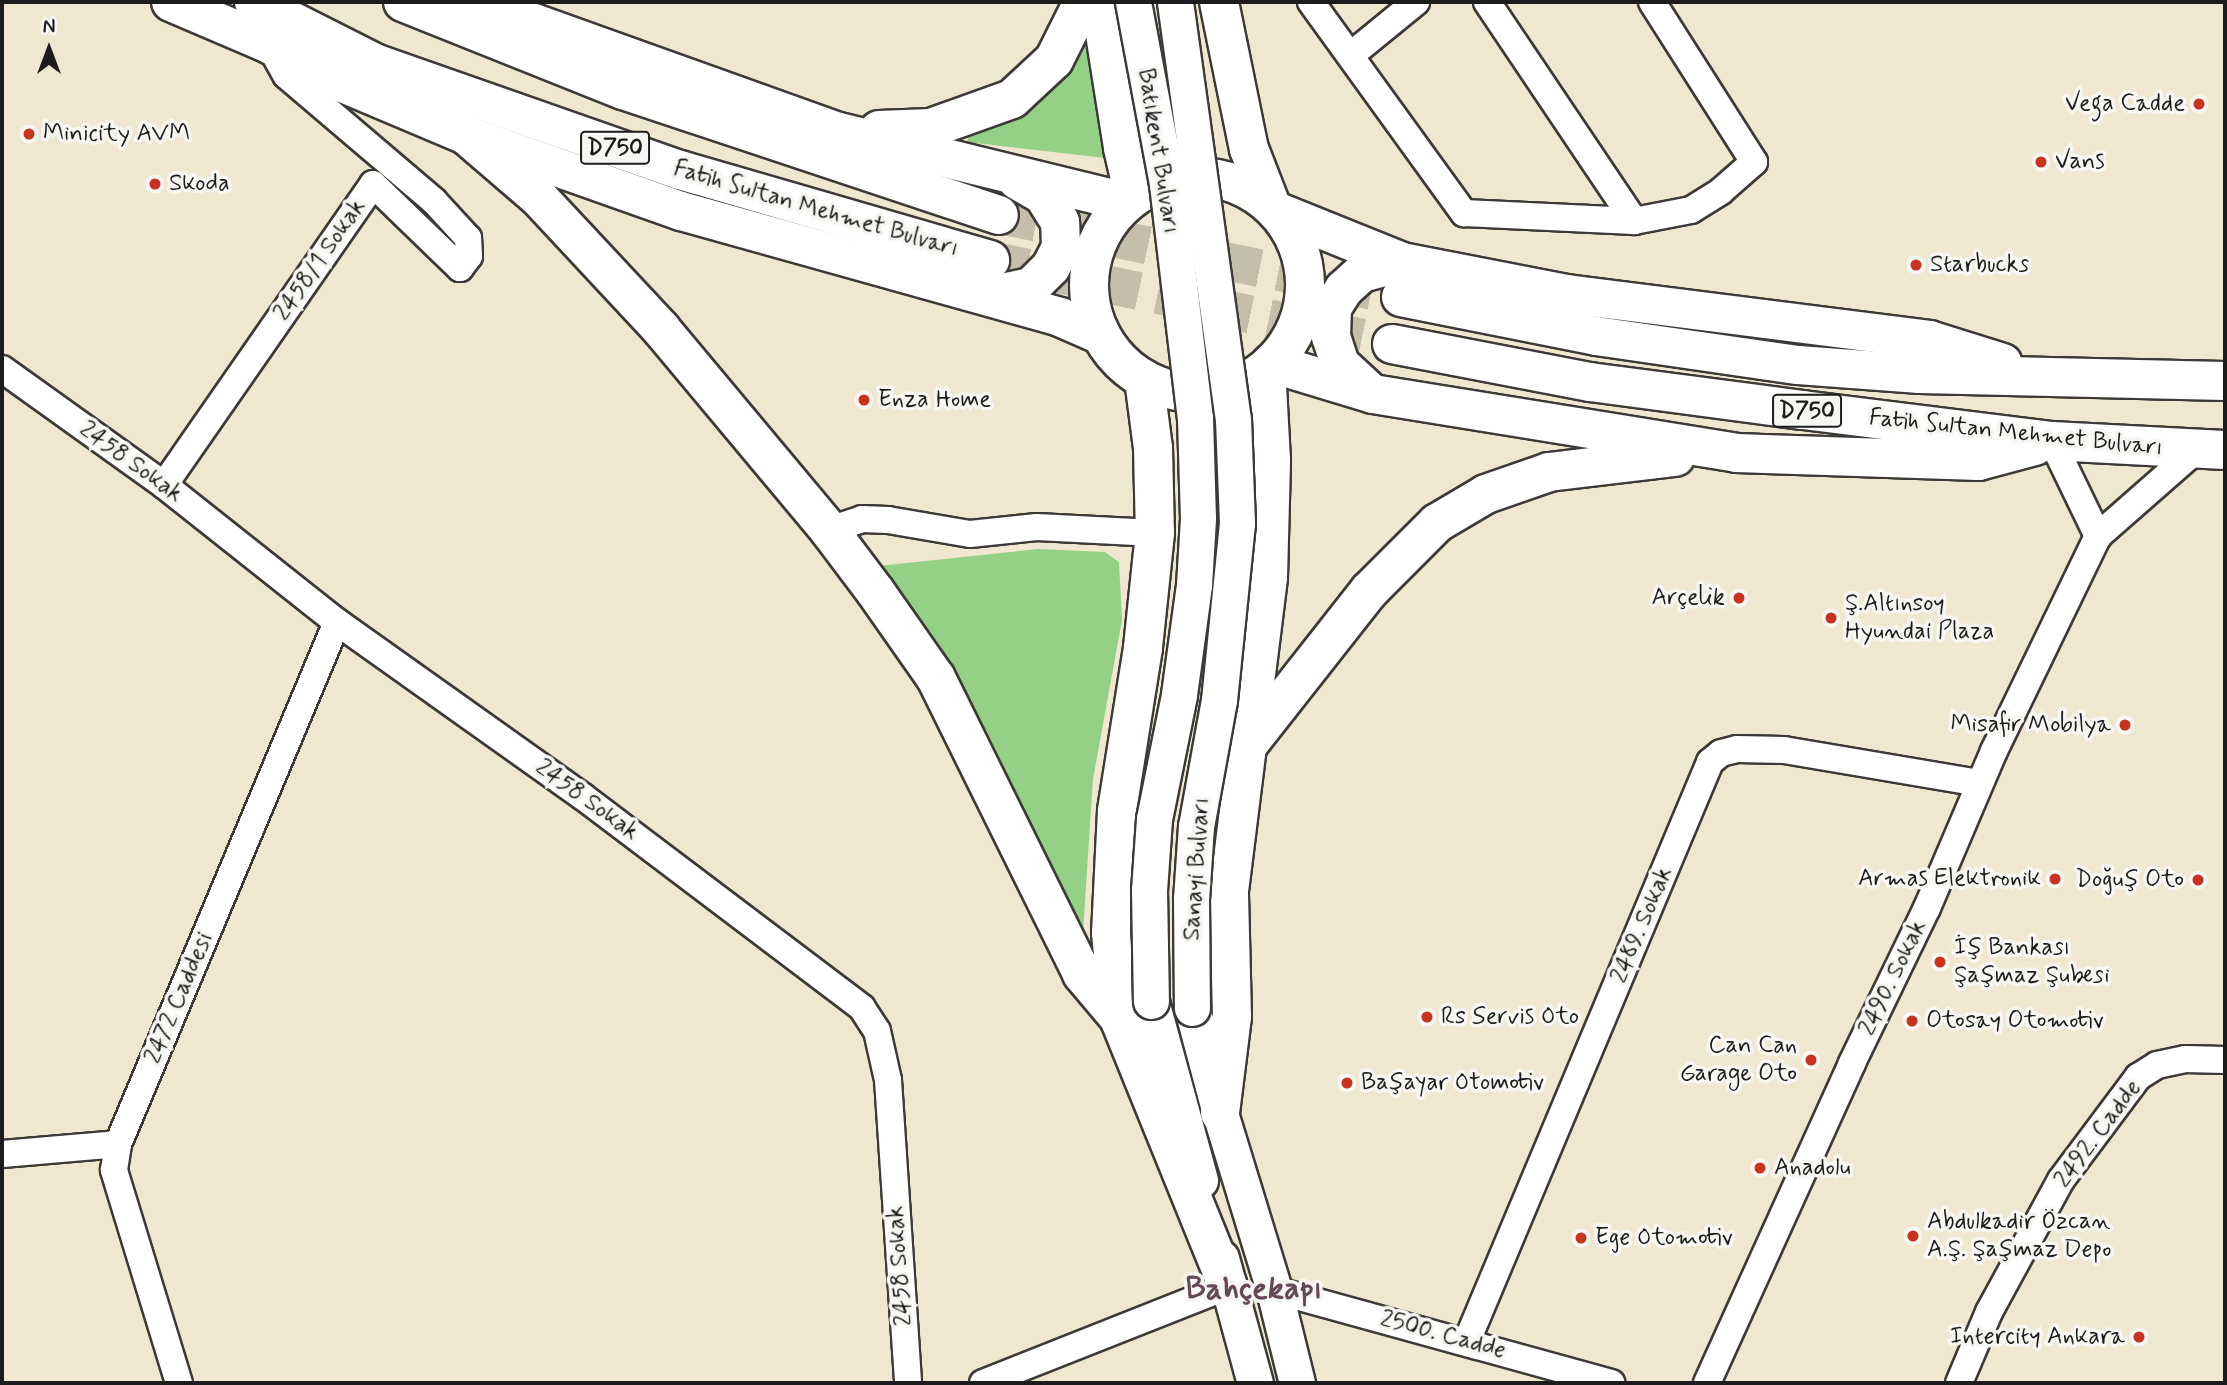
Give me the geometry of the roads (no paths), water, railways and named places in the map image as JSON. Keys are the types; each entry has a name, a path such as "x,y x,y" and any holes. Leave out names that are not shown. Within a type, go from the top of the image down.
{"highway":[{"path":"171,2 269,44"},
{"name":"D750","path":"233,2 269,44 338,81 466,135 681,211 1060,317 1101,335"},
{"name":"Fatih Sultan Mehmet Bulvarı","path":"254,2 377,64 680,170 990,260"},
{"name":"Fatih Sultan Mehmet Bulvarı","path":"403,2 623,90 999,215"},
{"path":"475,2 839,132 984,169 1130,199"},
{"path":"839,132 931,128 1012,99 1054,60 1083,2"},
{"path":"1100,2 1130,199"},
{"path":"1219,2 1249,149 1273,207 1293,233 1305,269 1304,306 1290,341 1269,366 1243,383 1217,392 1179,392 1144,379 1119,360 1101,335 1089,299 1091,262 1105,227 1130,199 1158,183 1201,176 1238,184 1273,207"},
{"path":"466,135 539,198 661,329 829,530 936,678 1082,974 1135,1010"},
{"path":"954,289 997,294 1031,287 1051,267 1061,247 1060,222 1043,195 1018,181 984,169"},
{"name":"Fatih Sultan Mehmet Bulvarı","path":"1273,207 1402,279 1595,336 1798,365 2052,378 2225,381"},
{"path":"1374,394 1351,378 1340,364 1331,337 1332,309 1344,289 1362,273 1402,279"},
{"name":"Fatih Sultan Mehmet Bulvarı","path":"1392,344 1590,382 2052,441 2211,450"},
{"path":"1220,1113 1232,1017 1229,891 1268,577 1271,478 1269,366"},
{"name":"D750","path":"1269,366 1374,394 1736,453 1979,461 2052,441"},
{"path":"1144,379 1153,448 1156,533 1143,648 1116,811 1111,933 1228,1286"},
{"path":"1247,746 1369,591 1437,523 1486,494 1549,472 1620,461 1736,453"},
{"path":"1154,486 1180,467 1216,459 1237,463 1271,478"}],"main road":[{"name":"Batıkent Bulvarı","path":"1133,2 1167,184 1181,301"},
{"name":"Batıkent Bulvarı","path":"1175,2 1218,301"},
{"name":"Sanayi Bulvarı","path":"1135,1010 1149,890 1154,818 1179,695 1194,585 1198,517 1195,418 1181,301"},
{"name":"Sanayi Bulvarı","path":"1218,301 1233,419 1237,523 1219,700 1196,826 1191,900 1192,1008 1220,1113 1274,1290 1297,1383"},
{"path":"1228,1286 1255,1383"}],"street":[{"path":"1311,2 1464,213 1634,221 1691,210 1721,191 1754,162 1657,3"},
{"path":"1351,55 1416,2"},
{"path":"1487,2 1634,221"},
{"name":"2458/1 Sokak","path":"164,485 373,184 460,268 469,256 468,238 442,210 352,128 317,104 286,75 269,44"},
{"name":"2458 Sokak","path":"2,369 164,485 337,622 589,801 862,1008 877,1031 888,1080 908,1383"},
{"path":"2052,441 2098,536"},
{"name":"2490. Sokak","path":"1707,1383 1852,1063 1927,908 1979,783 2098,536 2211,450"},
{"path":"829,530 862,519 888,520 970,534 1037,527 1156,533"},
{"name":"2472 Caddesi","path":"179,1383 114,1170 118,1144 337,622"},
{"name":"2489. Sokak","path":"1467,1341 1710,762 1721,753 1755,748 1826,756 1979,783"},
{"name":"2492. Cadde","path":"1959,1383 1989,1312 2061,1180 2138,1077 2157,1065 2185,1059 2225,1060"},
{"path":"2,1154 118,1144"},
{"path":"983,1383 1228,1286"},
{"name":"2500. Cadde","path":"1274,1290 1467,1341 1611,1383"}],"tunnel":[{"path":"999,215 1401,297"},
{"path":"990,260 1392,344"}],"place":[{"name":"Vega Cadde","path":"2199,104"},
{"name":"Minicity AVM","path":"29,134"},
{"name":"Vans","path":"2041,162"},
{"name":"Skoda","path":"155,184"},
{"name":"Starbucks","path":"1916,265"},
{"name":"Enza Home","path":"864,400"},
{"name":"Arçelik","path":"1739,598"},
{"name":"Ş.Altınsoy Hyundai Plaza","path":"1831,618"},
{"name":"Misafir Mobilya","path":"2125,725"},
{"name":"Armas Elektronik","path":"2055,879"},
{"name":"Doğuş Oto","path":"2198,880"},
{"name":"İş Bankası Şaşmaz Şubesi","path":"1940,962"},
{"name":"Rs Servis Oto","path":"1427,1017"},
{"name":"Otosay Otomotiv","path":"1912,1021"},
{"name":"Can Can Garage Oto","path":"1811,1060"},
{"name":"Başayar Otomotiv","path":"1347,1083"},
{"name":"Anadolu","path":"1760,1168"},
{"name":"Abdulkadir Özcan A.Ş. Şaşmaz Depo","path":"1913,1236"},
{"name":"Ege Otomotiv","path":"1581,1238"},
{"name":"Intercity Ankara","path":"2139,1337"}],"district":[{"name":"Bahçekapı","path":"1254,1289"}]}
